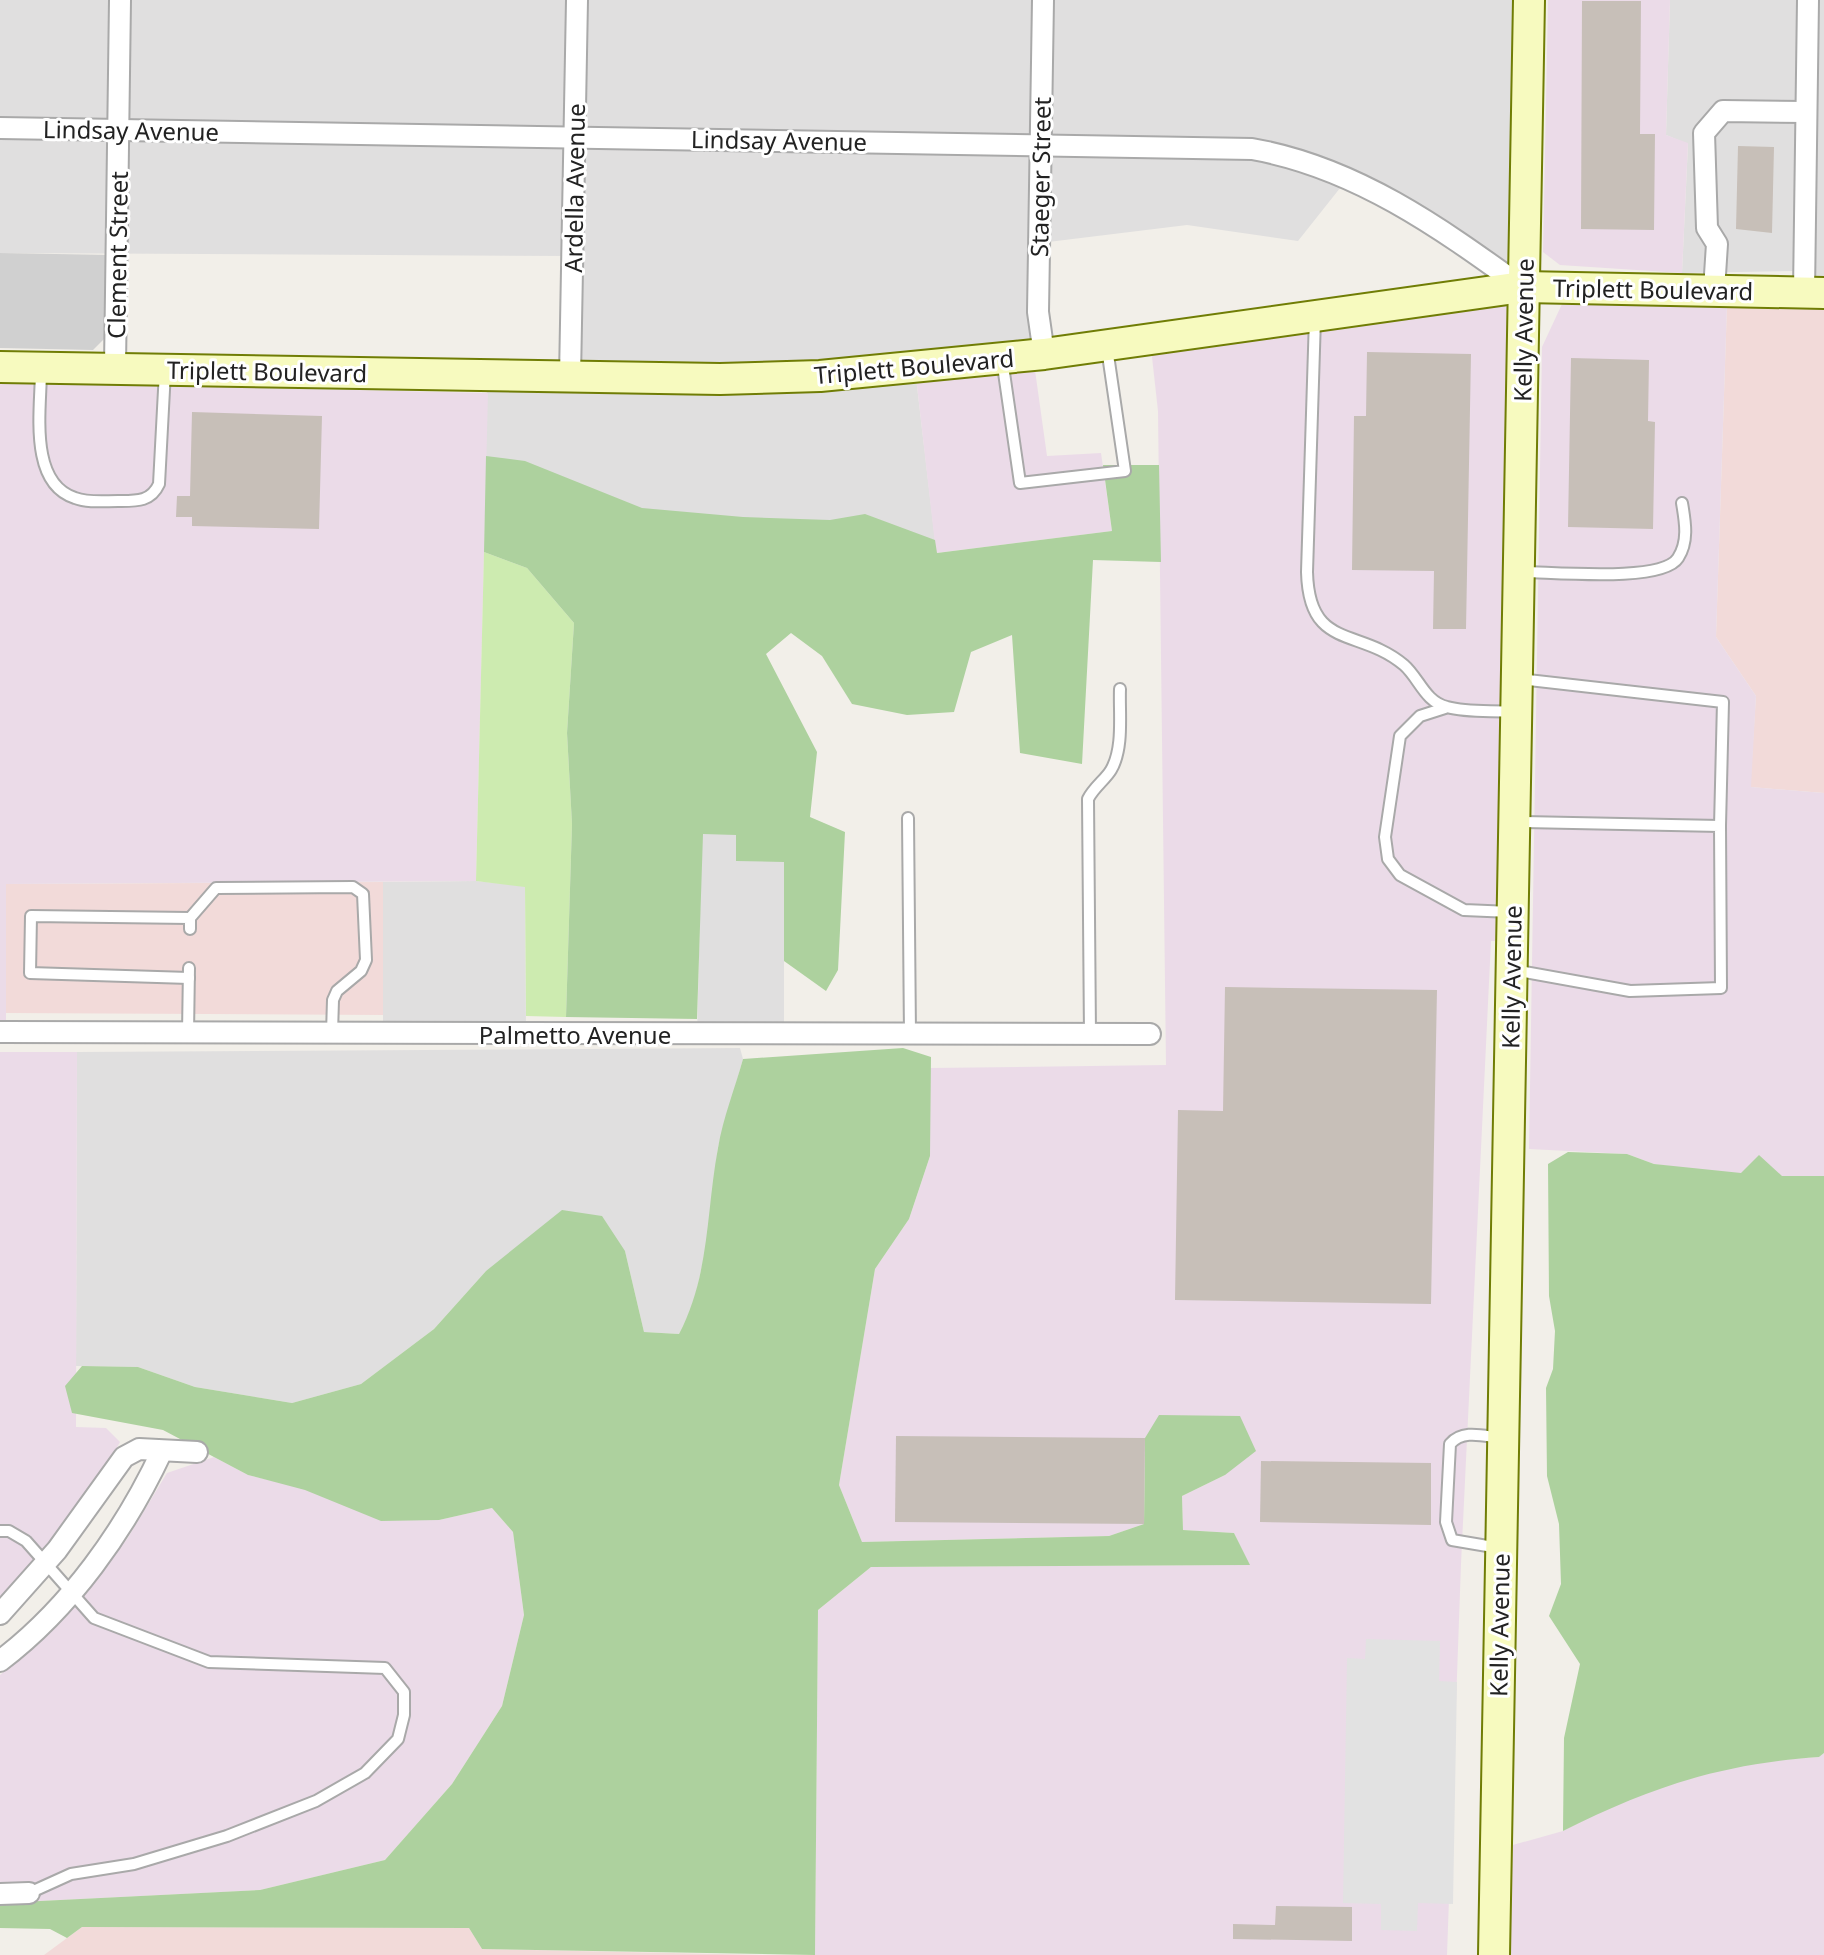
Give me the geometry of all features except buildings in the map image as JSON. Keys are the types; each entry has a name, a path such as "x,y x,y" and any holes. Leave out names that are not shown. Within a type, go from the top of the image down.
{"main road":[{"name":"Kelly Avenue","path":"1494,1955 1529,0"},
{"name":"Triplett Boulevard","path":"0,367 115,366 570,377 820,376 1044,354 1522,287 1814,292"}],"street":[{"name":"Clement Street","path":"115,366 120,0"},
{"name":"Ardella Avenue","path":"570,377 577,0"},
{"name":"Staeger Street","path":"1043,0 1038,312 1044,354"},
{"path":"1813,7 1806,112 1814,292"},
{"path":"1714,290 1717,244 1707,228 1704,133 1723,111 1806,112"},
{"name":"Lindsay Avenue","path":"0,128 1042,143 1252,149 1295,157 1380,193 1449,234 1522,287"},
{"name":"Palmetto Avenue","path":"0,1032 1150,1034"},
{"path":"0,1614 46,1563 124,1457 139,1449 197,1452"},
{"path":"0,1661 71,1591 141,1496 162,1451"},
{"path":"0,1894 29,1893"}],"lane":[{"path":"1315,316 1308,597 1316,616 1330,631 1404,665 1434,702 1448,708"},
{"path":"1002,359 1020,483 1125,471 1106,346"},
{"path":"42,367 45,470 59,489 84,501 140,501 155,494 159,484 165,369"},
{"path":"1519,572 1645,572 1668,568 1677,560 1685,540 1682,503"},
{"path":"1512,970 1630,991 1721,988 1723,702 1517,679"},
{"path":"1090,1035 1088,799 1111,771 1117,754 1120,689"},
{"path":"1513,912 1464,910 1400,875 1388,859 1385,837 1400,736 1420,716 1448,708 1516,712"},
{"path":"908,818 910,1035"},
{"path":"1514,822 1720,826"},
{"path":"188,1033 189,973 30,973 31,916 190,924 216,888 353,887 363,894 366,960 361,971 337,991 333,1000 332,1033"},
{"path":"1501,1548 1466,1545 1452,1540 1446,1522 1450,1444 1456,1437 1467,1434 1503,1438"},
{"path":"0,1531 9,1531 26,1541 94,1618 209,1662 385,1668 404,1692 404,1715 398,1739 365,1773 316,1801 227,1836 134,1864 71,1874 29,1893"}],"shaded area":[{"path":"0,0 1529,0 1522,287 1348,178 1298,241 1187,225 1040,243 1044,354 915,369 935,540 485,517 487,375 570,377 573,256 0,253"},
{"path":"1548,0 1670,0 1666,135 1688,143 1682,273 1560,265 1543,252"},
{"path":"1670,0 1797,0 1793,271 1682,273 1688,144 1666,135"},
{"path":"1808,0 1824,0 1824,293 1804,292"},
{"path":"0,253 111,255 105,338 93,350 0,348"},
{"path":"1522,287 1512,941 1491,941 1461,1564 1447,1955 815,1955 818,1610 871,1567 1249,1565 1234,1533 1183,1530 1182,1496 1225,1475 1145,1438 1144,1524 1109,1536 862,1542 839,1485 875,1269 909,1219 930,1156 930,1068 1166,1065 1158,411 1150,339"},
{"path":"1636,296 1727,304 1716,637 1756,696 1751,787 1824,793 1824,1176 1816,1179 1725,1174 1654,1164 1627,1154 1529,1149 1542,347 1562,304"},
{"path":"1727,304 1824,306 1824,793 1750,787 1756,696 1716,637"},
{"path":"1033,356 1047,456 1101,453 1112,531 936,553 915,368"},
{"path":"0,382 488,393 476,881 6,884 6,1032 0,1032"},
{"path":"702,834 736,834 784,862 784,1035 697,1035"},
{"path":"476,881 525,886 526,1034 383,1033 383,882"},
{"path":"383,882 383,1015 6,1013 6,884"},
{"path":"740,1048 743,1059 718,1147 708,1240 693,1306 679,1334 644,1332 625,1251 486,1271 434,1329 361,1384 292,1403 195,1387 138,1367 76,1366 77,1052"},
{"path":"0,1052 77,1052 76,1427 106,1428 120,1442 96,1485 52,1545 0,1603"},
{"path":"214,1457 248,1475 439,1520 492,1508 513,1532 524,1615 502,1706 452,1784 385,1860 260,1890 0,1903 0,1675 61,1621 127,1539 167,1473"},
{"path":"1366,1639 1440,1641 1439,1681 1457,1682 1453,1904 1418,1903 1417,1931 1381,1930 1381,1904 1343,1903 1347,1658 1365,1659"},
{"path":"1824,1753 1824,1955 1494,1955 1495,1850 1563,1831 1615,1804 1676,1781 1748,1762 1819,1757"},
{"path":"82,1927 469,1928 482,1949 763,1955 44,1955"}],"green space":[{"path":"486,456 525,461 642,508 743,517 830,520 865,514 935,540 937,553 1112,531 1103,465 1159,465 1161,562 1093,560 1082,764 1020,753 1012,635 971,652 954,712 907,715 852,704 822,656 791,633 766,654 817,752 810,817 845,832 838,970 826,991 784,961 784,862 736,861 736,835 703,834 697,1019 566,1017 572,824 567,733 574,623 527,568 484,552"},
{"path":"484,552 527,568 574,623 567,733 572,824 566,1017 526,1016 525,887 476,881"},
{"path":"903,1048 931,1057 930,1156 909,1219 875,1269 839,1485 862,1542 1109,1536 1144,1524 1145,1438 1159,1415 1240,1416 1256,1451 1225,1475 1182,1496 1183,1530 1234,1533 1250,1565 871,1567 818,1610 815,1955 482,1949 469,1928 82,1927 67,1938 50,1929 0,1928 0,1903 260,1890 385,1860 452,1784 502,1706 524,1615 513,1532 492,1508 439,1520 381,1521 305,1490 248,1475 163,1430 72,1413 65,1386 82,1366 138,1367 195,1387 292,1403 361,1384 434,1329 486,1271 562,1210 602,1216 625,1251 644,1332 679,1334 689,1312 702,1266 720,1137 743,1059"},
{"path":"1568,1152 1627,1154 1654,1164 1741,1173 1759,1155 1782,1176 1824,1176 1824,1753 1819,1757 1750,1765 1687,1780 1626,1802 1563,1831 1564,1738 1580,1664 1549,1616 1561,1584 1559,1524 1547,1476 1546,1388 1553,1369 1555,1331 1549,1296 1548,1164"}]}
